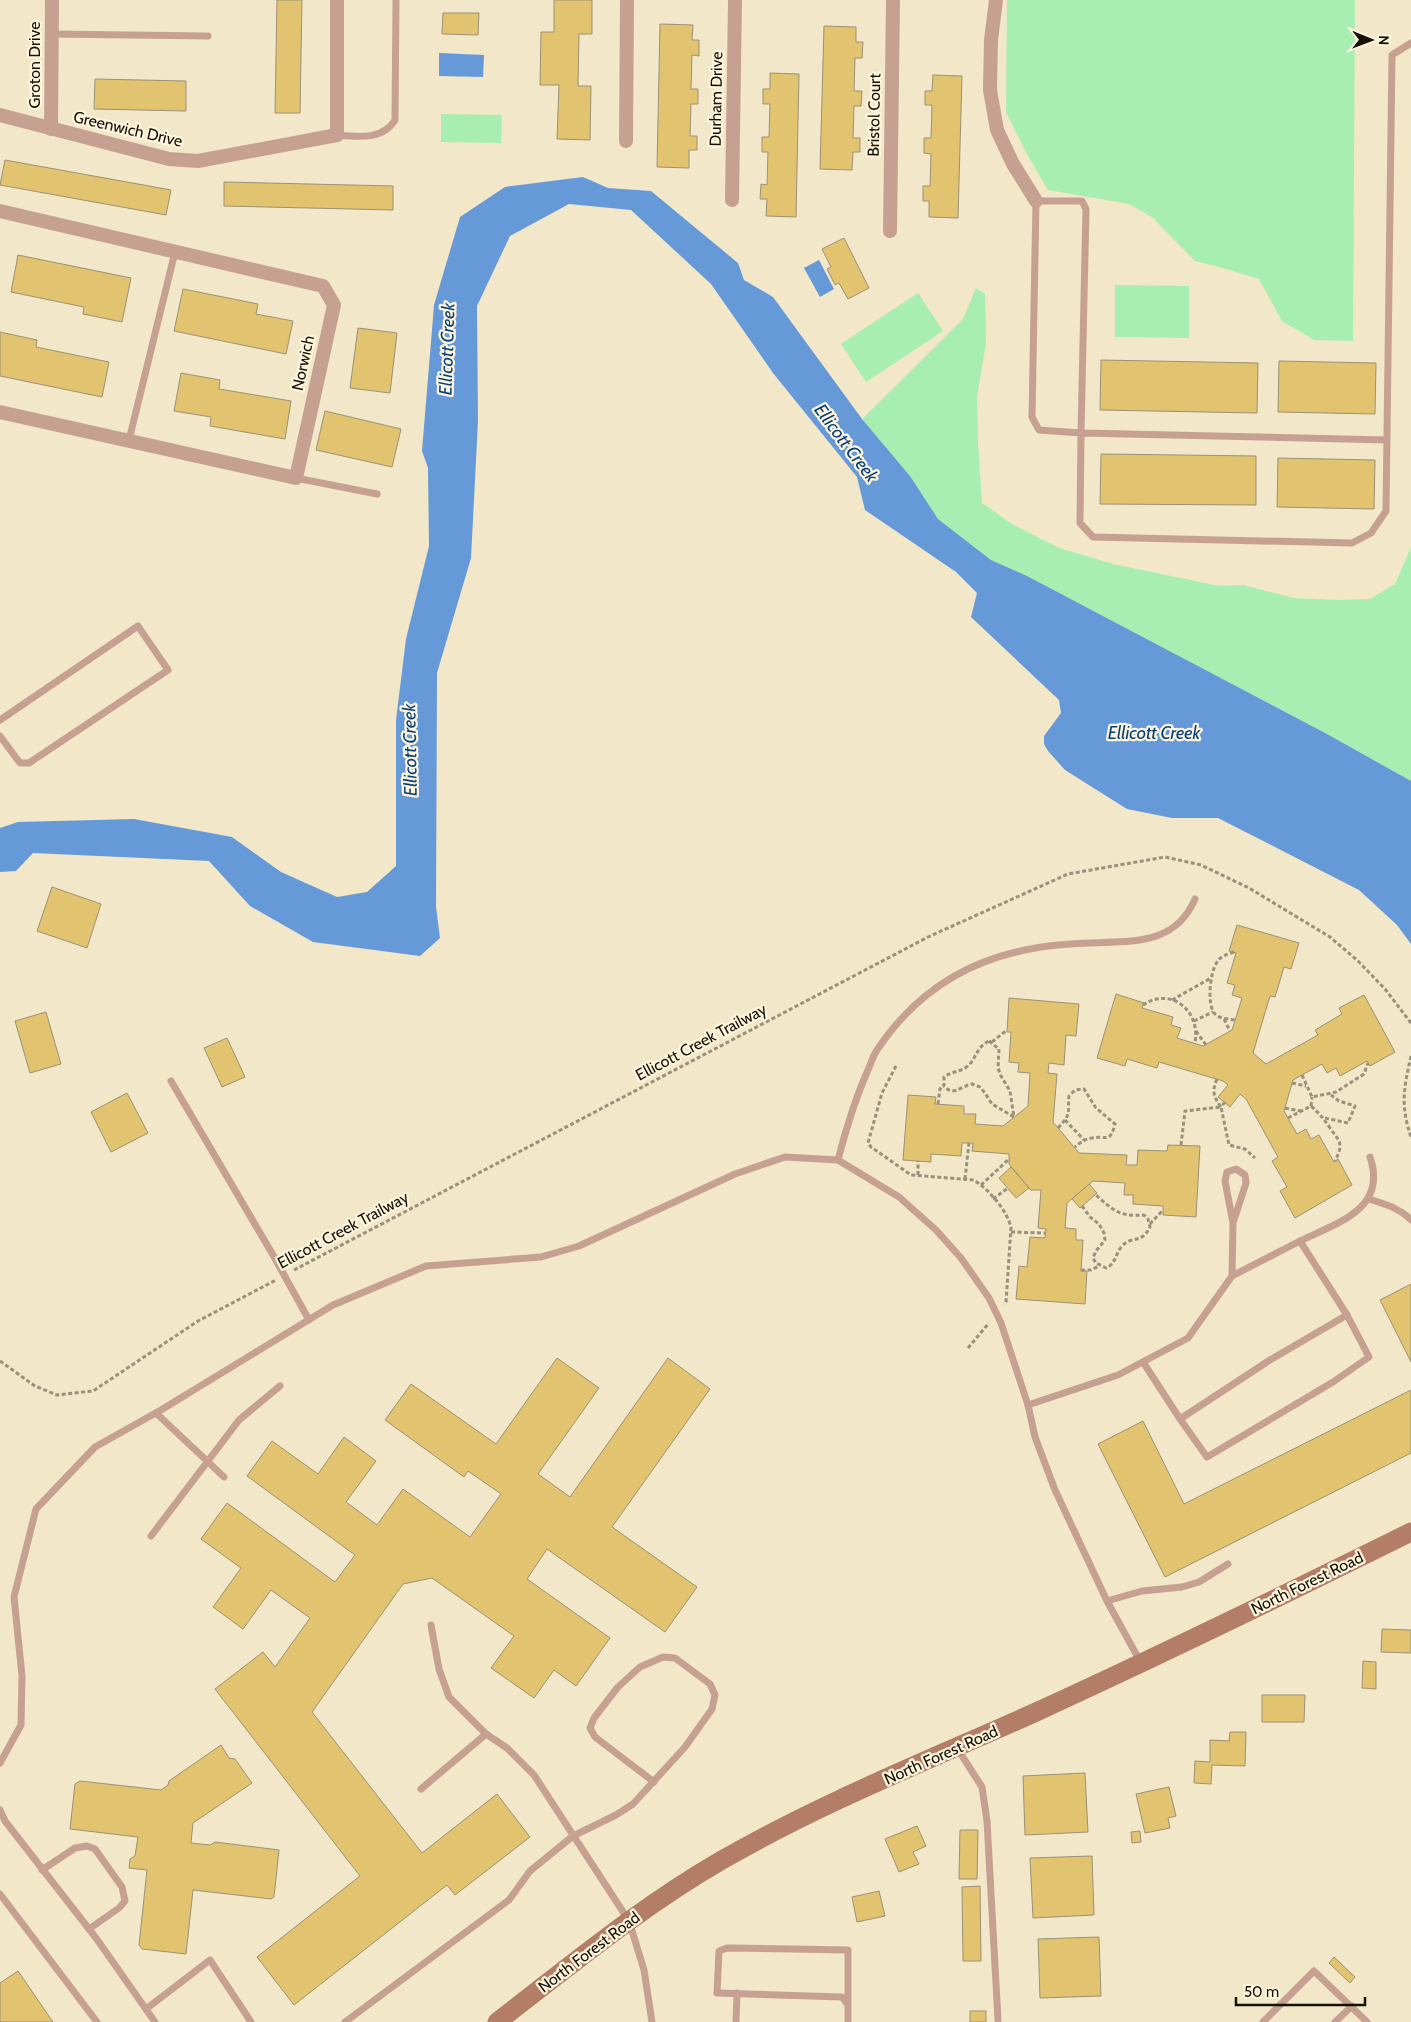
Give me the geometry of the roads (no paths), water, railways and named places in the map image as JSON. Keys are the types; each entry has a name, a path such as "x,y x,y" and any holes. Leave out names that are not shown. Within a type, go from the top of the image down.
{"street":[{"name":"Groton Drive","path":"51,129 52,0"},
{"path":"337,0 337,135"},
{"path":"626,140 628,0"},
{"name":"Durham Drive","path":"732,200 735,0"},
{"name":"Bristol Court","path":"890,231 893,0"},
{"path":"996,0 991,40 990,90 997,130 1012,164 1036,201"},
{"name":"Greenwich Drive","path":"0,116 168,159 198,161 337,135"},
{"name":"Norwich","path":"0,211 323,286 334,305 296,478"},
{"path":"0,412 296,478"},
{"name":"North Forest Road","path":"497,2022 629,1921 719,1862 757,1840 812,1813 1141,1664 1411,1532"}],"lane":[{"path":"337,135 373,136 390,128 395,120 396,0"},
{"path":"52,34 208,36"},
{"path":"1387,440 1080,433 1039,430 1032,417 1036,201 1082,201 1086,209 1080,433 1080,523 1093,537 1352,543 1371,533 1386,511 1387,440 1392,55 1411,43"},
{"path":"129,440 176,252"},
{"path":"296,478 377,494"},
{"path":"0,720 138,626 168,670 44,755 29,763 20,764 0,736"},
{"path":"838,1160 855,1100 877,1050 920,998 945,980 972,967 1016,952 1059,944 1124,943 1147,939 1166,932 1177,925 1190,912 1196,900"},
{"path":"171,1081 309,1320"},
{"path":"0,1762 21,1725 22,1676 14,1596 36,1509 95,1447 156,1413 333,1305 426,1266 541,1256 579,1246 735,1174 785,1157 838,1160 899,1198 936,1230 960,1258 989,1298 1002,1323 1028,1405 1035,1437 1055,1490 1107,1601 1141,1664"},
{"path":"1028,1405 1118,1375 1188,1338 1232,1276 1362,1209 1374,1188 1374,1170 1370,1157"},
{"path":"1232,1276 1233,1224 1225,1181 1227,1172 1236,1169 1245,1175 1246,1182 1233,1224"},
{"path":"1369,1199 1394,1208 1411,1220"},
{"path":"1143,1362 1207,1457 1333,1382 1369,1357 1347,1314 1300,1241"},
{"path":"1180,1419 1270,1360 1347,1314"},
{"path":"151,1536 207,1460 240,1420 280,1386"},
{"path":"156,1413 224,1476"},
{"path":"1107,1601 1142,1591 1182,1587 1199,1582 1228,1564"},
{"path":"431,1626 439,1669 449,1697 486,1734 507,1748 534,1775 629,1921 644,1970 652,2022"},
{"path":"345,2022 509,1900 530,1871 573,1836 616,1815 633,1804 654,1782 685,1747 712,1709 715,1695 710,1684 675,1658 663,1657 640,1667 618,1687 594,1718 590,1728 595,1737 654,1782"},
{"path":"421,1789 486,1734"},
{"path":"957,1747 982,1787 987,1821 998,2020"},
{"path":"0,1810 3,1823 89,1929 155,2022"},
{"path":"42,1870 75,1848 87,1846 95,1849 122,1887 125,1902 89,1929"},
{"path":"0,1894 98,2022"},
{"path":"848,2005 842,1997 717,1993 719,1951 727,1948 848,1950 848,2005 848,2022"},
{"path":"146,2009 210,1960 251,2022"},
{"path":"1263,2022 1314,1971 1367,2022"},
{"path":"736,2022 737,1993"},
{"path":"1335,2022 1352,2006"}],"water":[{"path":"439,53 484,55 483,77 439,76"},
{"name":"Ellicott Creek","path":"583,177 608,188 651,191 738,263 744,280 773,297 862,419 910,476 938,519 991,560 1027,576 1327,734 1411,781 1411,944 1397,925 1359,890 1218,818 1172,818 1127,809 1065,770 1044,744 1044,736 1061,713 1059,700 971,617 977,593 956,572 865,510 857,477 773,373 711,284 631,210 569,204 510,236 477,306 478,421 471,558 437,673 436,907 440,938 420,956 313,942 250,906 209,861 33,853 16,871 0,872 0,828 18,822 134,819 232,837 281,872 337,897 367,892 396,866 396,720 406,639 429,546 428,468 422,451 434,305 460,217 505,187"},
{"path":"819,260 834,289 820,297 804,268"}]}
